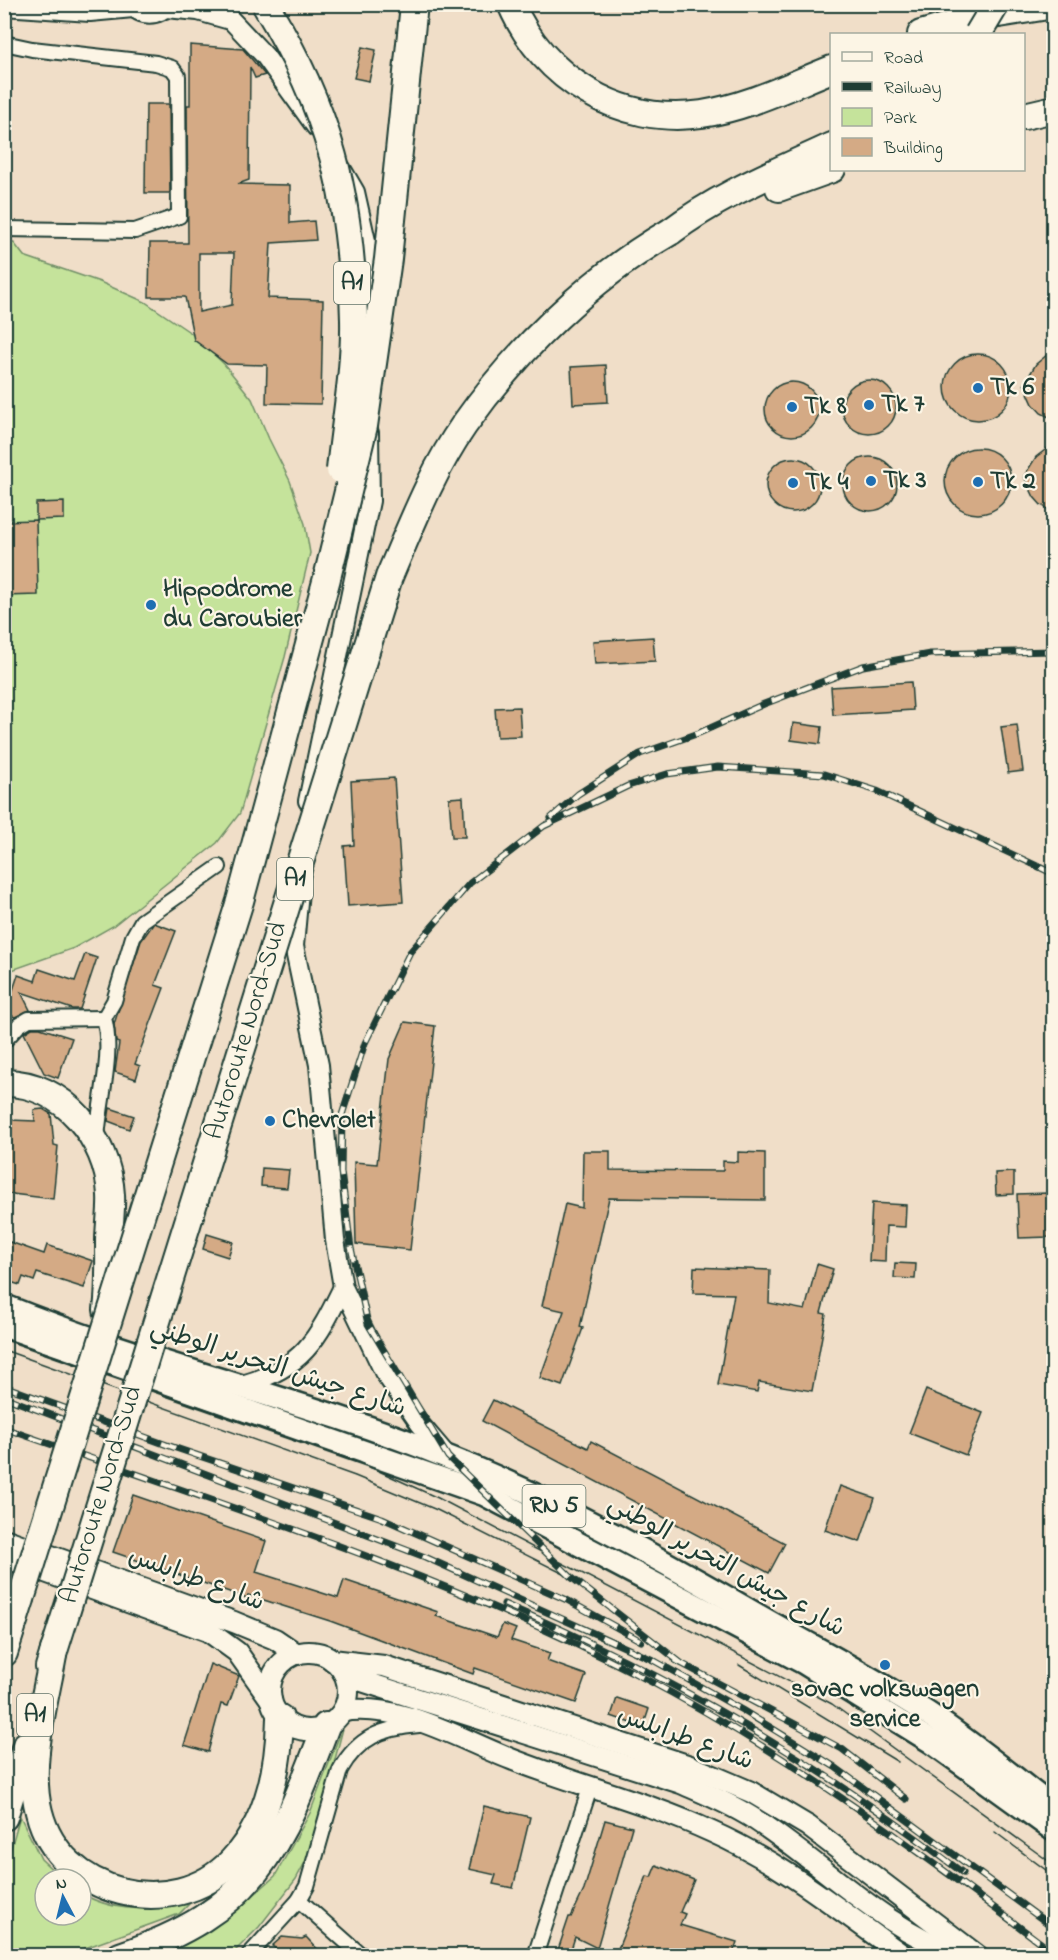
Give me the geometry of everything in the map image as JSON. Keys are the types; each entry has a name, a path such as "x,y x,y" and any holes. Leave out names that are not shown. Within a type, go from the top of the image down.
{"highway":[{"name":"A1","path":"265,4 301,67 319,108 331,144 344,200 354,321 327,578"},
{"name":"A1","path":"327,578 364,426 388,259 414,4"},
{"path":"511,4 532,43 552,67 587,92 636,111 668,117 702,114 752,102 830,69"},
{"path":"979,33 996,4"},
{"path":"925,33 980,18 1053,5"},
{"path":"1025,116 1053,109"},
{"path":"670,232 696,213 720,200 830,146"},
{"path":"670,232 830,169"},
{"name":"Autoroute Nord-Sud","path":"4,1816 386,588 414,518 464,426 516,361 576,302 631,256 670,232"},
{"name":"Autoroute Nord-Sud","path":"6,1647 240,901 327,578"},
{"path":"4,1083 37,1088 55,1096 84,1124 96,1145 111,1194 109,1282 105,1331"},
{"name":"شارع جيش التحرير الوطني","path":"4,1306 60,1329 242,1385 455,1468 683,1573 890,1690 964,1739 1053,1809"},
{"name":"شارع جيش التحرير الوطني","path":"4,1326 455,1468 484,1494 803,1662 932,1743 1053,1830"},
{"path":"54,1650 34,1770 38,1811 60,1854 84,1875 112,1890 144,1896 176,1893 206,1881 231,1862 251,1836 269,1797 279,1755 276,1709"},
{"path":"120,1956 154,1944 196,1924 234,1896 250,1879 278,1841 289,1821 339,1713"}],"main road":[{"name":"شارع طرابلس","path":"4,1539 234,1622 275,1639 297,1654"},
{"name":"شارع طرابلس","path":"4,1557 208,1631 237,1652 276,1709"},
{"path":"407,1693 374,1696 302,1730 276,1709 271,1684 277,1669 297,1654 319,1654 362,1681 407,1693 704,1792 751,1816 887,1918 954,1953"},
{"name":"شارع طرابلس","path":"337,1666 384,1666 721,1778 780,1808 808,1826 978,1956"},
{"path":"337,1666 348,1687 339,1713"},
{"path":"339,1713 369,1708 385,1710 590,1788 678,1817 746,1848 778,1867 904,1956"}],"street":[{"path":"216,4 266,56 309,116 355,192 366,241 370,501 307,809 294,946 319,1065 334,1231 343,1287 384,1372 420,1424 455,1468"},
{"path":"4,6 90,12 132,6 149,14 167,6 198,11 234,22"},
{"path":"4,43 32,49 156,63 172,68 178,76 179,216 135,231 4,229"},
{"path":"96,1145 99,1105 106,1062 107,1030 104,1018 114,1001 133,937 142,921 219,867"},
{"path":"4,1041 29,1019 104,1018"},
{"path":"242,1385 272,1377 302,1354 324,1324 343,1287"},
{"path":"248,1956 299,1900 313,1872 335,1784 347,1757 356,1746 381,1731 426,1724"},
{"path":"535,1956 590,1788"},
{"path":"299,1900 363,1956"}],"green space":[{"name":"Hippodrome du Caroubier","path":"4,243 14,243 24,256 100,282 145,302 191,333 224,364 252,399 290,481 305,524 310,553 285,657 240,813 217,843 113,926 74,948 9,971 5,984"},
{"path":"345,1721 311,1851 296,1879 259,1927 231,1955 148,1956 192,1940 230,1916 275,1876 310,1813"},
{"path":"20,1816 41,1859 49,1867 33,1867 33,1927 93,1927 93,1899 119,1907 133,1908 161,1908 189,1904 179,1914 66,1955 5,1955 5,1869"}],"building":[{"path":"190,45 243,49 265,75 255,78 250,67 249,180 238,184 290,185 290,223 314,221 316,240 271,243 268,298 323,300 321,404 266,403 267,365 227,364 194,340 185,297 149,297 150,243 188,243 187,105 190,105","holes":["199,253 234,253 232,305 199,312"]},
{"path":"362,47 376,50 369,81 354,78"},
{"path":"146,104 169,104 170,193 145,193"},
{"path":"1053,350 1053,419 1041,413 1033,404 1024,384 1036,364"},
{"name":"Tk 6","path":"978,354 991,357 1001,364 1008,374 1011,387 1008,400 1001,410 991,417 978,420 965,417 955,410 948,400 945,387 948,374 955,364 965,357"},
{"path":"606,365 608,402 573,404 571,367"},
{"name":"Tk 7","path":"864,380 874,380 884,384 892,392 896,407 892,422 884,430 874,434 864,434 854,430 846,422 842,412 842,402 846,392 854,384"},
{"name":"Tk 8","path":"787,382 797,382 807,386 815,394 819,409 815,424 807,432 797,436 787,436 777,432 769,424 765,414 765,404 769,394 777,386"},
{"path":"1053,444 1053,512 1041,505 1034,497 1024,476 1036,457"},
{"name":"Tk 2","path":"978,448 991,451 1001,458 1008,468 1011,481 1008,494 1001,504 991,511 978,514 965,511 955,504 948,494 945,481 948,468 955,458 965,451"},
{"name":"Tk 3","path":"865,457 875,457 885,461 893,469 897,484 893,499 885,507 875,511 865,511 855,507 847,499 843,489 843,479 847,469 855,461"},
{"name":"Tk 4","path":"788,458 798,458 808,462 816,470 820,485 816,500 808,508 798,512 788,512 778,508 770,500 766,490 766,480 770,470 778,462"},
{"path":"64,502 64,519 36,520 36,503"},
{"path":"36,520 38,595 4,596 4,521"},
{"path":"653,637 655,661 595,664 593,641"},
{"path":"911,682 913,710 833,715 831,687"},
{"path":"519,707 521,736 497,737 495,708"},
{"path":"793,723 822,727 820,744 791,740"},
{"path":"1017,725 1023,771 1008,773 1001,727"},
{"path":"394,778 403,902 348,906 344,846 354,845 351,781"},
{"path":"463,797 465,837 452,837 449,798"},
{"path":"154,923 176,931 155,985 164,988 135,1064 140,1066 136,1079 115,1072 119,1043 116,1042 114,1024 141,941"},
{"path":"85,954 97,958 80,1009 72,1009 21,992 30,1010 15,1017 4,1013 9,992 12,993 18,975 35,981 39,969 75,981"},
{"path":"405,1022 435,1026 410,1250 356,1244 354,1162 377,1164 389,1059"},
{"path":"32,1028 40,1028 72,1038 58,1078 44,1073 24,1033"},
{"path":"110,1108 134,1116 129,1129 108,1121"},
{"path":"43,1109 51,1114 54,1145 58,1146 53,1199 4,1193 10,1120 35,1121 34,1110"},
{"path":"583,1151 610,1151 610,1170 723,1171 723,1161 738,1162 738,1152 765,1153 765,1200 609,1198 580,1327 583,1328 562,1386 540,1378 564,1311 542,1306 565,1204 582,1208"},
{"path":"262,1168 289,1170 287,1188 261,1186"},
{"path":"1014,1172 1014,1194 996,1195 995,1173"},
{"path":"1048,1193 1049,1237 1019,1238 1017,1194"},
{"path":"872,1203 906,1205 905,1227 886,1226 885,1262 869,1261"},
{"path":"207,1234 233,1242 228,1257 203,1249"},
{"path":"10,1242 44,1254 47,1245 93,1261 84,1288 37,1273 34,1281 23,1277 20,1285 4,1280 4,1258"},
{"path":"895,1263 916,1264 915,1279 894,1278"},
{"path":"817,1264 833,1269 821,1313 826,1314 812,1391 759,1382 757,1392 718,1385 734,1294 693,1293 694,1267 770,1270 769,1303 805,1310"},
{"path":"926,1390 983,1413 966,1455 909,1433"},
{"path":"493,1400 588,1448 591,1441 785,1543 769,1573 482,1421"},
{"path":"840,1486 875,1498 860,1542 825,1530"},
{"path":"133,1495 266,1541 256,1572 338,1598 344,1580 438,1612 436,1616 497,1637 503,1624 516,1629 511,1640 550,1653 547,1661 586,1675 576,1703 475,1668 473,1674 330,1621 248,1595 247,1598 113,1552"},
{"path":"210,1664 239,1676 228,1706 221,1704 208,1752 184,1745"},
{"path":"617,1698 649,1709 643,1727 611,1716"},
{"path":"484,1806 530,1817 513,1888 493,1884 496,1875 469,1869"},
{"path":"605,1820 632,1827 597,1948 575,1937 569,1956 556,1956 569,1917 584,1890"},
{"path":"656,1865 694,1880 680,1912 685,1914 680,1925 737,1942 732,1956 615,1956 647,1876 651,1877"},
{"path":"282,1937 302,1939 306,1937 324,1956 270,1956 276,1949 272,1946"}],"tram line":[{"path":"4,1338 359,1462 438,1498 832,1704 1054,1865"},
{"path":"4,1350 355,1476 437,1510 566,1575"},
{"path":"739,1665 898,1762"},
{"path":"995,1832 1054,1876"}],"railway":[{"path":"551,818 578,794 640,754 699,733 764,704 863,666 930,654 1054,651"},
{"path":"681,1663 571,1577 448,1457 368,1324 351,1248 341,1172 342,1115 365,1043 410,952 470,883 544,826 628,786 667,774 718,767 824,774 877,791 1054,874"},
{"path":"4,1386 167,1445 382,1518 567,1600 641,1641"},
{"path":"4,1397 425,1557 653,1660 742,1710 835,1767 1054,1928"},
{"path":"4,1428 246,1512 407,1572 486,1604 640,1676 748,1738 853,1805 1054,1953"},
{"path":"504,1604 626,1661 742,1724 854,1794 963,1873"},
{"path":"675,1660 842,1749 906,1799"}],"place":[{"name":"Tk 6","path":"978,388"},
{"name":"Tk 7","path":"869,405"},
{"name":"Tk 8","path":"792,407"},
{"name":"Tk 3","path":"871,481"},
{"name":"Tk 2","path":"978,482"},
{"name":"Tk 4","path":"793,483"},
{"name":"Hippodrome du Caroubier","path":"151,605"},
{"name":"Chevrolet","path":"270,1121"},
{"name":"sovac volkswagen service","path":"885,1665"}]}
